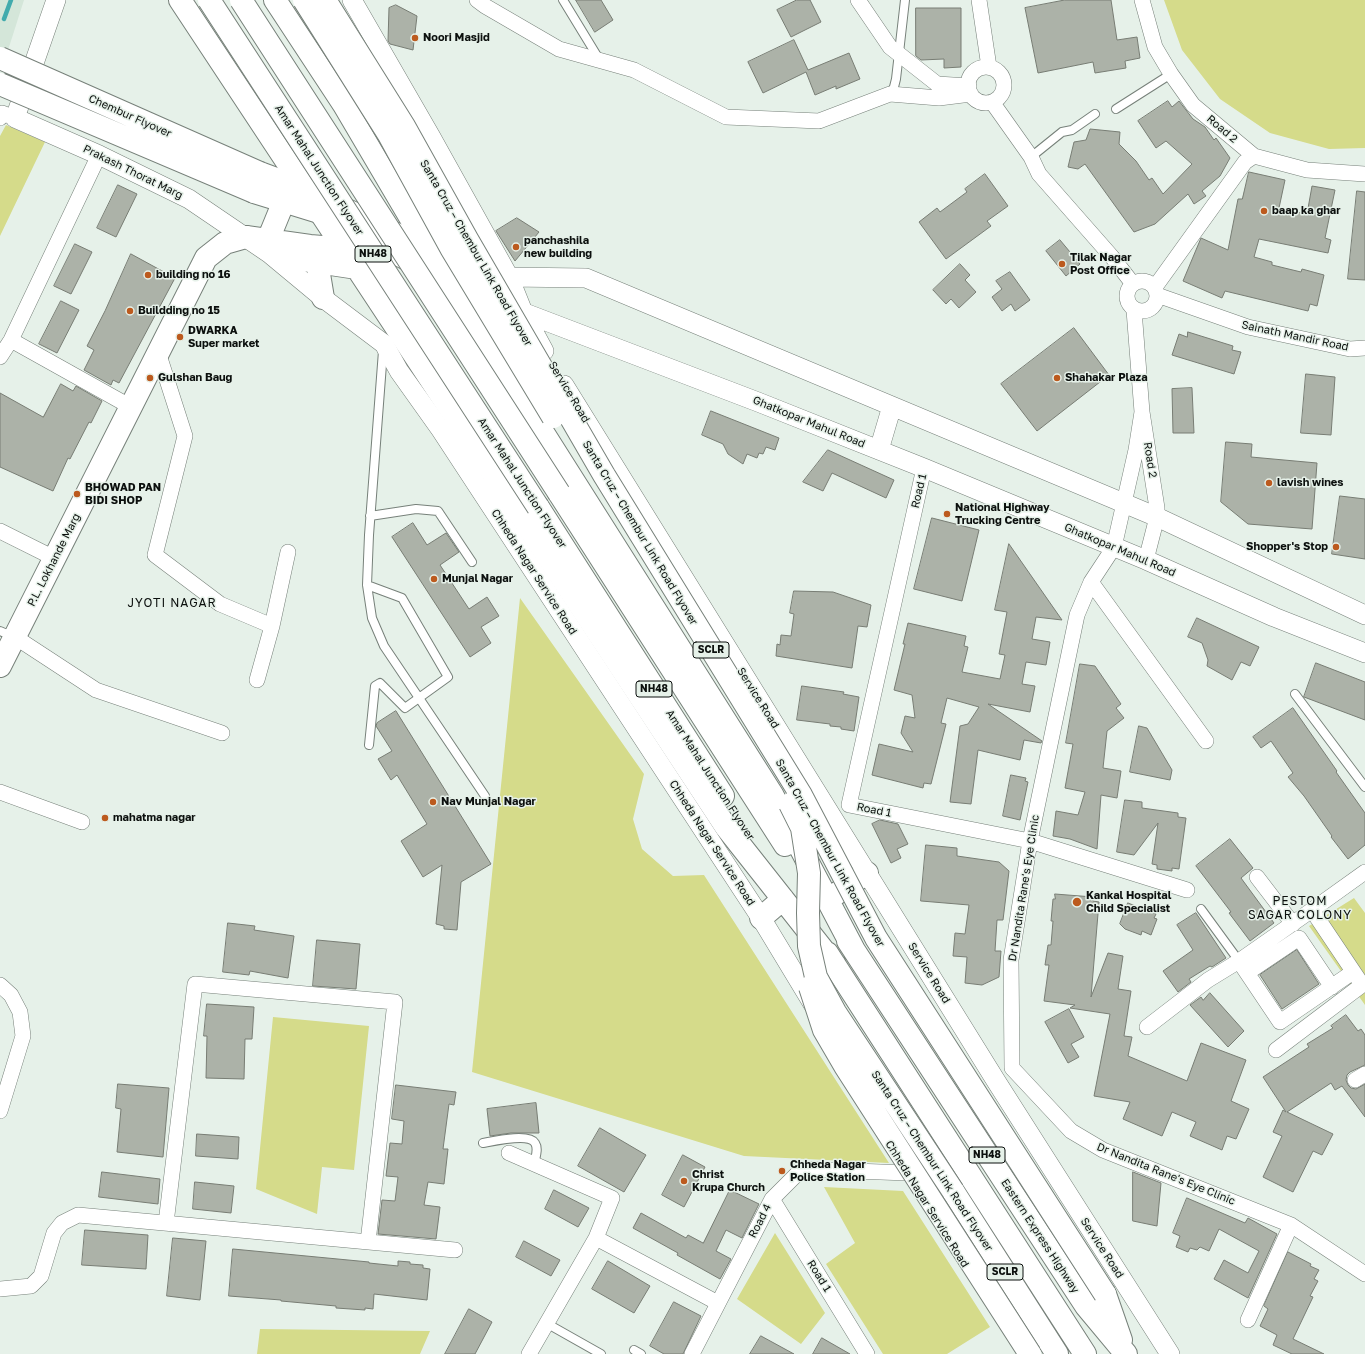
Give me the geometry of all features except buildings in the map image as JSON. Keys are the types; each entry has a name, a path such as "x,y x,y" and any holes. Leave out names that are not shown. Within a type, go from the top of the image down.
{"main road":[{"path":"180,0 319,212 346,249 357,268 726,827 835,965"},
{"name":"Amar Mahal Junction Flyover","path":"209,0 538,507 767,864 835,965"},
{"name":"NH48","path":"241,0 788,852 855,952"},
{"path":"275,0 344,105 429,250 455,287 474,324 773,796 855,952"},
{"name":"Santa Cruz – Chembur Link Road Flyover","path":"304,0 389,135 451,248 593,483 783,790 802,828 809,873 809,946 816,977 835,1012 953,1191 1057,1354"},
{"name":"Santa Cruz – Chembur Link Road Flyover","path":"325,0 404,126 467,240 604,474 801,795 876,938 1105,1294 1126,1354"},
{"name":"Chembur Flyover","path":"0,58 257,183"},
{"name":"Chembur Flyover","path":"0,84 257,183"},
{"path":"257,183 306,190 429,250"},
{"name":"Ghatkopar Mahul Road","path":"257,183 284,201 319,212 455,287"},
{"path":"269,247 284,201"},
{"path":"246,237 269,247 317,262 357,268"},
{"name":"P.L. Lokhande Marg","path":"0,666 7,634 54,558 206,258 225,243 246,237"},
{"path":"269,247 310,246 346,249"},
{"path":"317,262 323,298"},
{"path":"827,899 867,873"},
{"path":"761,918 783,899"},
{"path":"809,946 809,983 824,1030 845,1066 1030,1354"},
{"name":"Eastern Express Highway","path":"855,952 1086,1306 1126,1354"},
{"name":"NH48","path":"835,965 1085,1354"}],"street":[{"name":"Prakash Thorat Marg","path":"56,0 7,118 100,155 189,199 246,237"},
{"name":"Service Road","path":"352,0 431,137 508,277 523,312 569,394 996,1082 1170,1354"},
{"path":"477,0 559,49 634,70 726,117 819,121 890,94 939,98 970,90"},
{"path":"858,0 890,47 937,84 970,90 980,101 986,103 992,102 1001,95 1004,84 1000,73 995,69 984,67 973,73 970,78 970,90"},
{"path":"979,0 989,67"},
{"name":"Road 2","path":"1142,0 1155,47 1171,74 1193,105 1254,156 1307,170 1365,174"},
{"path":"992,102 1031,157 1039,174 1112,257 1133,284"},
{"path":"0,356 11,340 100,155"},
{"path":"1156,291 1147,282 1137,282 1133,284 1127,297 1130,306 1134,310 1144,312 1156,304 1156,291 1245,162 1254,156"},
{"path":"269,247 323,298 384,344 523,312"},
{"path":"429,250 508,277"},
{"path":"385,310 455,287 508,277 586,278 1158,517 1365,615"},
{"name":"Ghatkopar Mahul Road","path":"455,287 758,402 924,468 1146,560 1274,617 1365,653"},
{"name":"Sainath Mandir Road","path":"1156,291 1248,327 1350,349 1365,348"},
{"name":"Road 2","path":"1134,310 1142,412 1158,508 1158,517 1146,560"},
{"path":"11,340 131,407"},
{"name":"Chheda Nagar Service Road","path":"384,344 400,371 445,436 761,918 842,1052 896,1157 1022,1354"},
{"path":"158,352 185,436 155,555 220,604 272,626"},
{"path":"879,450 892,406"},
{"path":"1114,547 1136,450 1142,412"},
{"name":"Road 1","path":"924,468 849,805 1030,841 1187,890"},
{"path":"0,532 54,558"},
{"name":"Dr Nandita Rane's Eye Clinic","path":"1114,547 1091,582 1077,615 1030,841 1011,960 1012,1068 1071,1131 1102,1150 1292,1225 1365,1274"},
{"path":"257,680 272,626 288,552"},
{"path":"1091,582 1206,741"},
{"path":"7,634 96,690 222,733"},
{"path":"0,792 82,822"},
{"path":"1146,1027 1208,980 1293,924 1365,872"},
{"path":"1257,877 1293,924"},
{"path":"1276,1050 1363,987 1312,910"},
{"path":"1247,973 1299,938 1332,987"},
{"path":"1239,961 1280,1022 1354,972"},
{"path":"166,1223 196,984 395,1002 368,1242"},
{"path":"0,985 11,995 20,1012 23,1036 0,1111"},
{"path":"996,1082 1012,1068"},
{"path":"509,1153 612,1198 596,1238 529,1354"},
{"name":"Road 4","path":"692,1354 772,1199 802,1169 907,1173"},
{"name":"Road 1","path":"772,1199 866,1354"},
{"path":"0,1289 30,1286 41,1276 54,1233 62,1223 78,1215 455,1250"},
{"path":"1248,1320 1292,1225"},
{"path":"596,1238 718,1302"}],"lane":[{"path":"563,0 600,60"},
{"path":"890,94 896,79 905,0"},
{"path":"1116,109 1171,74"},
{"path":"1031,157 1062,132 1072,130 1095,114"},
{"path":"384,344 370,516 367,585 372,618 384,646 485,796"},
{"path":"370,516 416,509 438,511 472,562"},
{"path":"367,585 402,598 448,677 405,708 380,683 375,686 369,745"},
{"path":"1295,694 1365,787"},
{"path":"1202,909 1239,961"},
{"path":"483,1143 524,1137 532,1140 536,1144 537,1149 534,1165"},
{"path":"546,1323 601,1354"}],"shaded area":[{"path":"0,0 24,0 0,70"}],"green space":[{"path":"1164,0 1365,0 1365,148 1329,149 1270,133 1220,99 1182,50"},
{"path":"6,125 45,142 0,236 0,136"},
{"path":"520,598 644,774 633,819 642,849 673,876 704,875 889,1163 744,1156 472,1072"},
{"path":"1354,898 1365,913 1365,1005 1309,926"},
{"path":"273,1017 369,1026 354,1170 322,1167 317,1214 256,1189"},
{"path":"824,1187 903,1191 990,1327 947,1354 883,1354 826,1264 855,1243"},
{"path":"775,1233 825,1313 801,1344 737,1299"},
{"path":"260,1329 430,1331 420,1354 257,1354"}],"waterway":[{"path":"4,19 11,0"}],"place":[{"name":"Noori Masjid","path":"415,38"},
{"name":"baap ka ghar","path":"1264,211"},
{"name":"panchashila new building","path":"516,247"},
{"name":"Tilak Nagar Post Office","path":"1062,264"},
{"name":"building no 16","path":"148,275"},
{"name":"Buildding no 15","path":"130,311"},
{"name":"DWARKA Super market","path":"180,337"},
{"name":"Gulshan Baug","path":"150,378"},
{"name":"Shahakar Plaza","path":"1057,378"},
{"name":"lavish wines","path":"1269,483"},
{"name":"BHOWAD PAN BIDI SHOP","path":"77,494"},
{"name":"National Highway Trucking Centre","path":"947,514"},
{"name":"Shopper's Stop","path":"1336,547"},
{"name":"Munjal Nagar","path":"434,579"},
{"name":"Nav Munjal Nagar","path":"433,802"},
{"name":"mahatma nagar","path":"105,818"},
{"name":"Kankal Hospital Child Specialist","path":"1077,902"},
{"name":"Chheda Nagar Police Station","path":"782,1171"},
{"name":"Christ Krupa Church","path":"684,1181"}],"district":[{"name":"JYOTI NAGAR","path":"172,603"},
{"name":"PESTOM SAGAR COLONY","path":"1300,908"}]}
